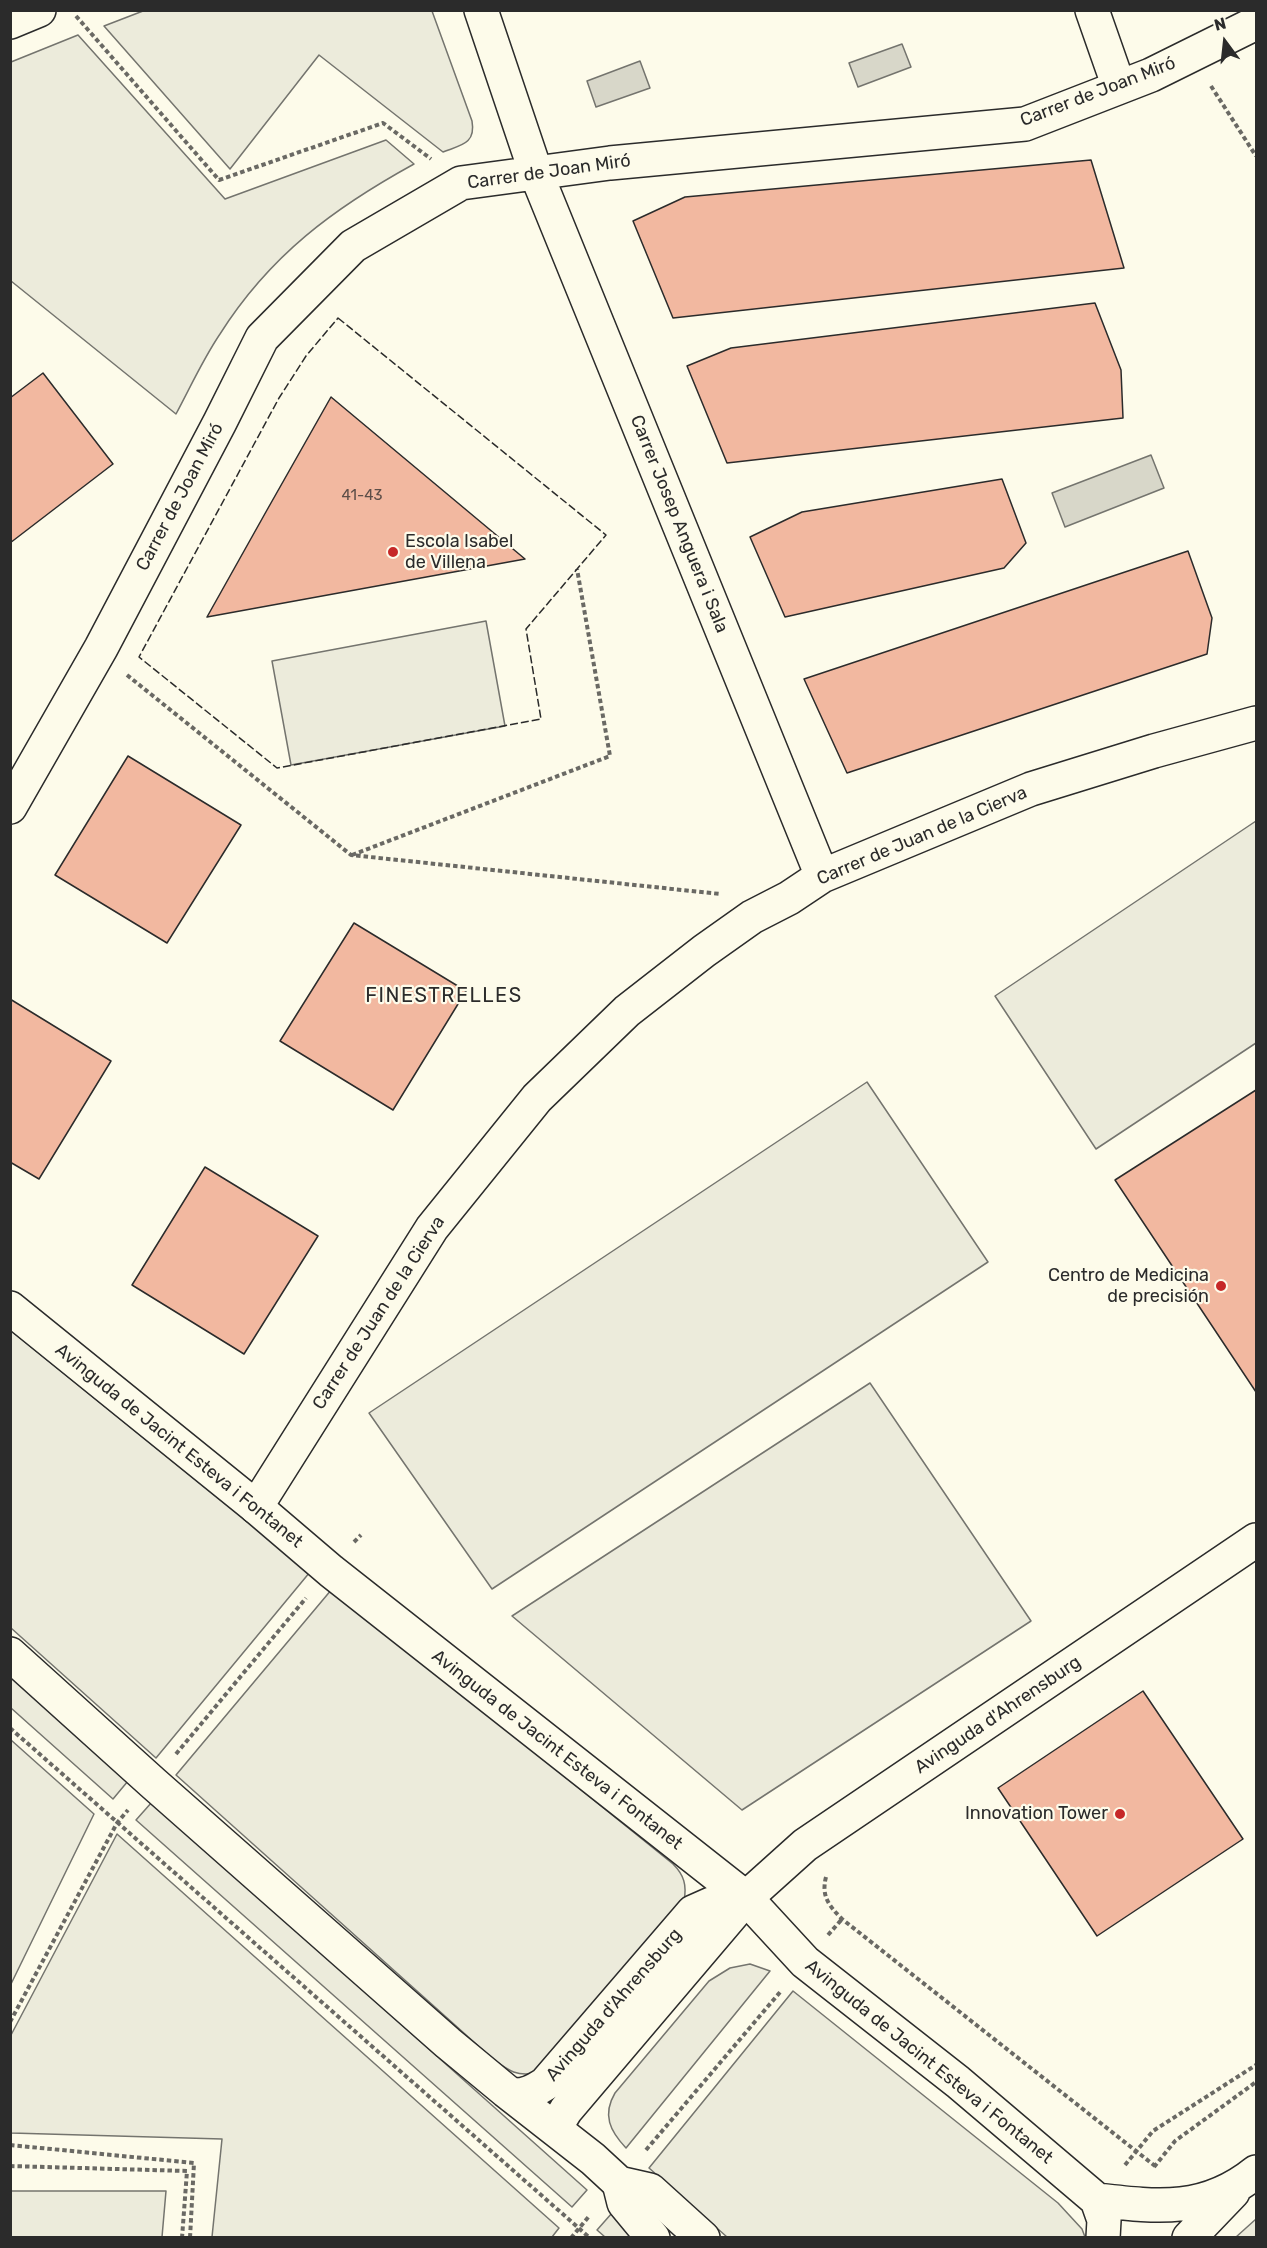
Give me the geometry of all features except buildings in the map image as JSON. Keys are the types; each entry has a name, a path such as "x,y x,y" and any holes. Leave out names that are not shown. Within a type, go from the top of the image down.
{"main road":[{"path":"10,22 39,10"},
{"name":"Carrer Josep Anguera i Sala","path":"481,10 536,173 822,876"},
{"path":"1092,10 1119,87"},
{"name":"Carrer de Joan Miró","path":"10,807 106,637 262,338 353,246 461,183 610,163 1025,123 1119,87 1257,23"},
{"name":"Carrer de Juan de la Cierva","path":"256,1507 432,1228 537,1098 627,1011 752,917 789,898 822,876 1031,789 1154,751 1257,723"},
{"name":"Avinguda de Jacint Esteva i Fontanet","path":"10,1308 256,1507 331,1571 746,1898 805,1962 958,2082 1096,2200"},
{"name":"Avinguda d'Ahrensburg","path":"555,2128 566,2110 746,1898 806,1845 1257,1540"},
{"path":"10,1654 448,2043 555,2128 619,2183 650,2190 703,2238"},
{"path":"682,1849 691,1863 698,1883 697,1905 693,1912"},
{"name":"Avinguda d'Ahrensburg","path":"512,2095 521,2096 544,2085 693,1912 711,1904 746,1898"},
{"path":"1103,2238 1104,2220 1096,2200 1155,2206 1189,2204 1247,2180"},
{"path":"1189,2238 1247,2180"},
{"path":"619,2183 624,2202 653,2238"}],"path":[{"path":"72,10 219,180 383,123 461,183"},
{"path":"1192,55 1257,156"},
{"path":"351,855 610,756 577,569"},
{"path":"119,669 351,855 737,896 752,917"},
{"path":"173,1756 307,1597"},
{"path":"10,1728 590,2238"},
{"path":"10,2022 117,1823 129,1809"},
{"path":"828,1870 824,1887 827,1904 842,1919 1155,2166"},
{"path":"572,2238 842,1919"},
{"path":"1124,2167 1153,2131 1257,2065"},
{"path":"1149,2172 1175,2141 1257,2082"},
{"path":"10,2145 194,2163 190,2238"},
{"path":"10,2166 187,2171 182,2238"}],"shaded area":[{"path":"143,11 432,11 472,121 472,135 466,143 443,152 319,55 230,169 104,26"},
{"path":"78,35 225,199 386,140 414,164 331,216 282,257 260,280 239,306 202,363 176,414 11,281 11,62"},
{"path":"902,44 911,67 858,87 849,63"},
{"path":"640,61 650,88 596,107 587,81"},
{"path":"1151,455 1164,488 1065,527 1052,493"},
{"path":"486,621 505,726 291,765 272,661"},
{"path":"1256,821 1256,1043 1096,1149 995,996"},
{"path":"867,1082 988,1262 492,1589 369,1413"},
{"path":"11,1331 310,1572 156,1758 11,1628"},
{"path":"870,1383 1031,1621 742,1810 512,1616"},
{"path":"332,1589 673,1864 682,1876 685,1885 684,1901 535,2073 518,2073 508,2070 494,2060 176,1775"},
{"path":"11,1676 128,1781 113,1799 11,1708"},
{"path":"11,1740 94,1814 11,1984"},
{"path":"152,1802 587,2190 572,2207 136,1820"},
{"path":"117,1834 559,2228 552,2237 212,2237 222,2139 11,2133 11,2035"},
{"path":"750,1964 770,1971 626,2148 612,2129 610,2122 609,2108 615,2093 709,1981 730,1968"},
{"path":"793,1991 1058,2203 1082,2229 1085,2237 727,2237 649,2168"},
{"path":"11,2191 166,2191 162,2237 11,2237"},
{"path":"612,2213 631,2237 605,2237 597,2230"},
{"path":"1256,2219 1256,2237 1236,2237"}],"fence":[{"path":"338,318 606,535 526,629 541,719 277,768 139,657 279,398 306,356 338,318"}],"place":[{"name":"Escola Isabel de Villena","path":"393,552"},
{"name":"Centro de Medicina de precisión","path":"1221,1286"},
{"name":"Innovation Tower","path":"1120,1814"}],"district":[{"name":"FINESTRELLES","path":"444,996"}]}
